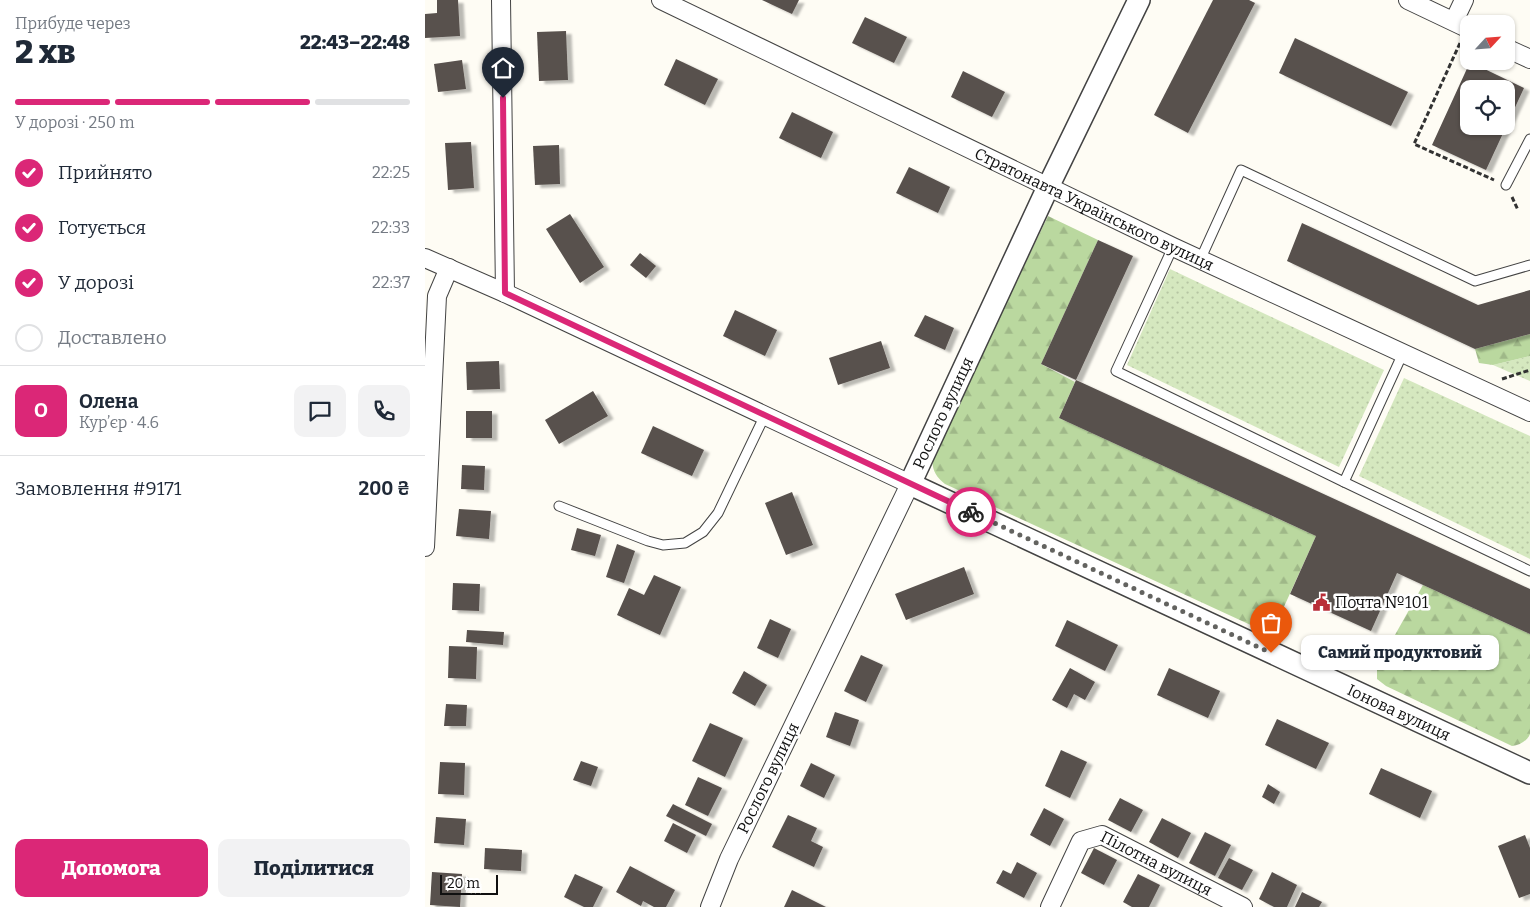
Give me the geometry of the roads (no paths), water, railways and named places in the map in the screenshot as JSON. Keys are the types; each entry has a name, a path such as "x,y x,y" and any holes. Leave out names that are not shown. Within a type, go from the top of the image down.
{"street":[{"path":"501,0 505,293"},
{"name":"Стратонавта Українського вулиця","path":"661,0 1173,247 1201,258 1530,412"},
{"name":"Рослого вулиця","path":"709,907 729,859 910,484 1048,187 1139,0"},
{"path":"1408,0 1460,25"},
{"path":"1464,15 1465,0"},
{"path":"1515,52 1530,59"},
{"name":"Іонова вулиця","path":"425,258 505,293 910,484 1527,770"},
{"path":"425,547 437,296 449,268"},
{"name":"Пілотна вулиця","path":"1049,907 1081,841 1102,835 1243,907"}],"lane":[{"path":"1506,185 1530,139"},
{"path":"1201,258 1241,170 1475,281 1530,265"},
{"path":"1173,247 1116,370 1530,571"},
{"path":"1344,482 1403,353"},
{"path":"559,506 648,541 663,545 685,543 703,532 718,513 765,415"}],"place":[{"name":"Почта №101","path":"1321,602"},
{"name":"Самий продуктовий","path":"1271,653"}]}
